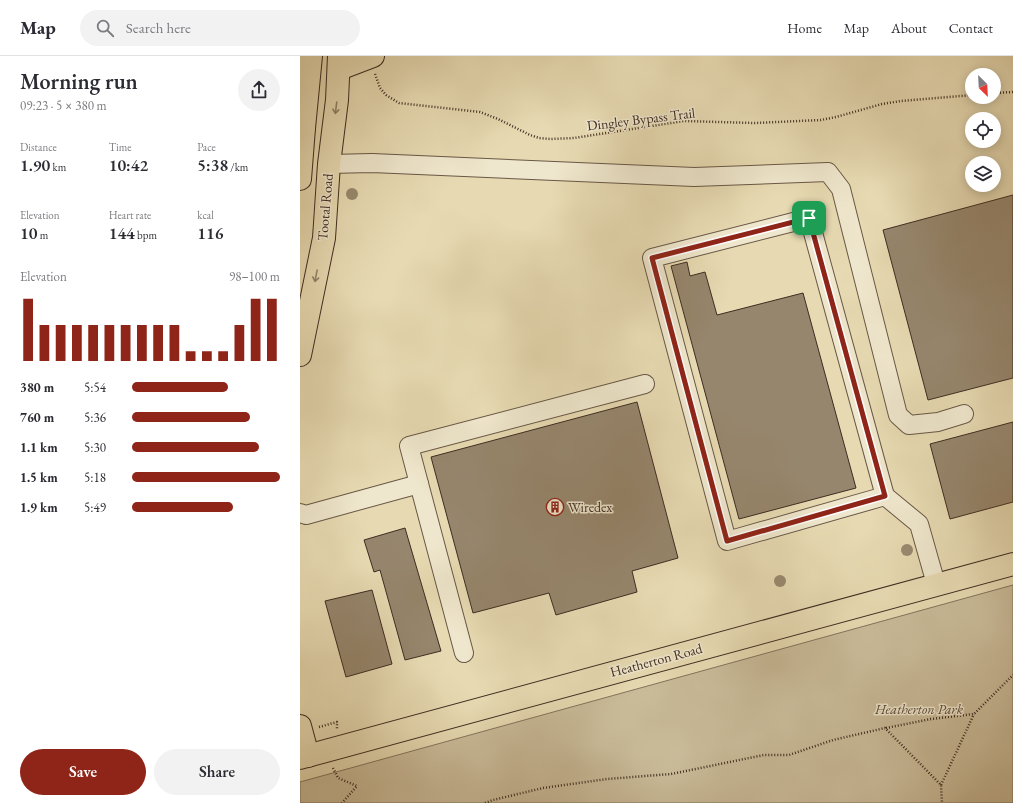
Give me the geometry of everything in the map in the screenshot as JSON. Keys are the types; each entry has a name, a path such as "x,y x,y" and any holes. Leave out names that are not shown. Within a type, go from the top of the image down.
{"main road":[{"name":"Tootal Road","path":"300,179 302,125 311,56"},
{"path":"339,63 372,56"},
{"name":"Tootal Road","path":"300,356 324,238 329,164 337,100 339,63"},
{"name":"Heatherton Road","path":"304,757 1013,564"},
{"path":"300,726 304,757"}],"lane":[{"path":"329,164 372,163 694,177 828,172 841,189 898,415 909,425 938,422 964,414"},
{"path":"885,496 727,541 652,258 809,218 885,496 919,524 936,584"},
{"path":"464,654 408,446 645,384"},
{"path":"300,513 306,515 419,484"}],"path":[{"name":"Dingley Bypass Trail","path":"372,56 380,88 386,95 399,103 480,112 530,135 550,139 574,138 684,121 755,123 821,120 836,118 882,104 965,96"},
{"path":"1001,93 1013,92"},
{"path":"942,803 941,785 974,714 1013,675"},
{"path":"485,803 543,788 607,779 671,774 764,755 789,755 834,740 885,728 931,719 974,714"},
{"path":"885,728 941,785"},
{"path":"334,748 332,765 338,778 357,786 342,803"}],"green space":[{"name":"Heatherton Park","path":"1013,585 1013,803 300,803 300,782"}],"building":[{"path":"1013,195 1013,378 928,400 883,230"},
{"path":"687,262 690,276 705,272 717,315 803,293 856,488 739,519 671,266"},
{"name":"Wiredex","path":"637,402 678,558 632,571 637,592 556,615 549,593 473,613 431,457"},
{"path":"1013,422 1013,502 950,519 930,444"},
{"path":"405,528 441,651 405,660 380,570 374,572 364,540"},
{"path":"372,590 392,664 346,677 325,601"}],"place":[{"name":"Wiredex","path":"555,507"}],"route":[{"path":"809,218 885,496 727,541 652,258 809,218"}]}
